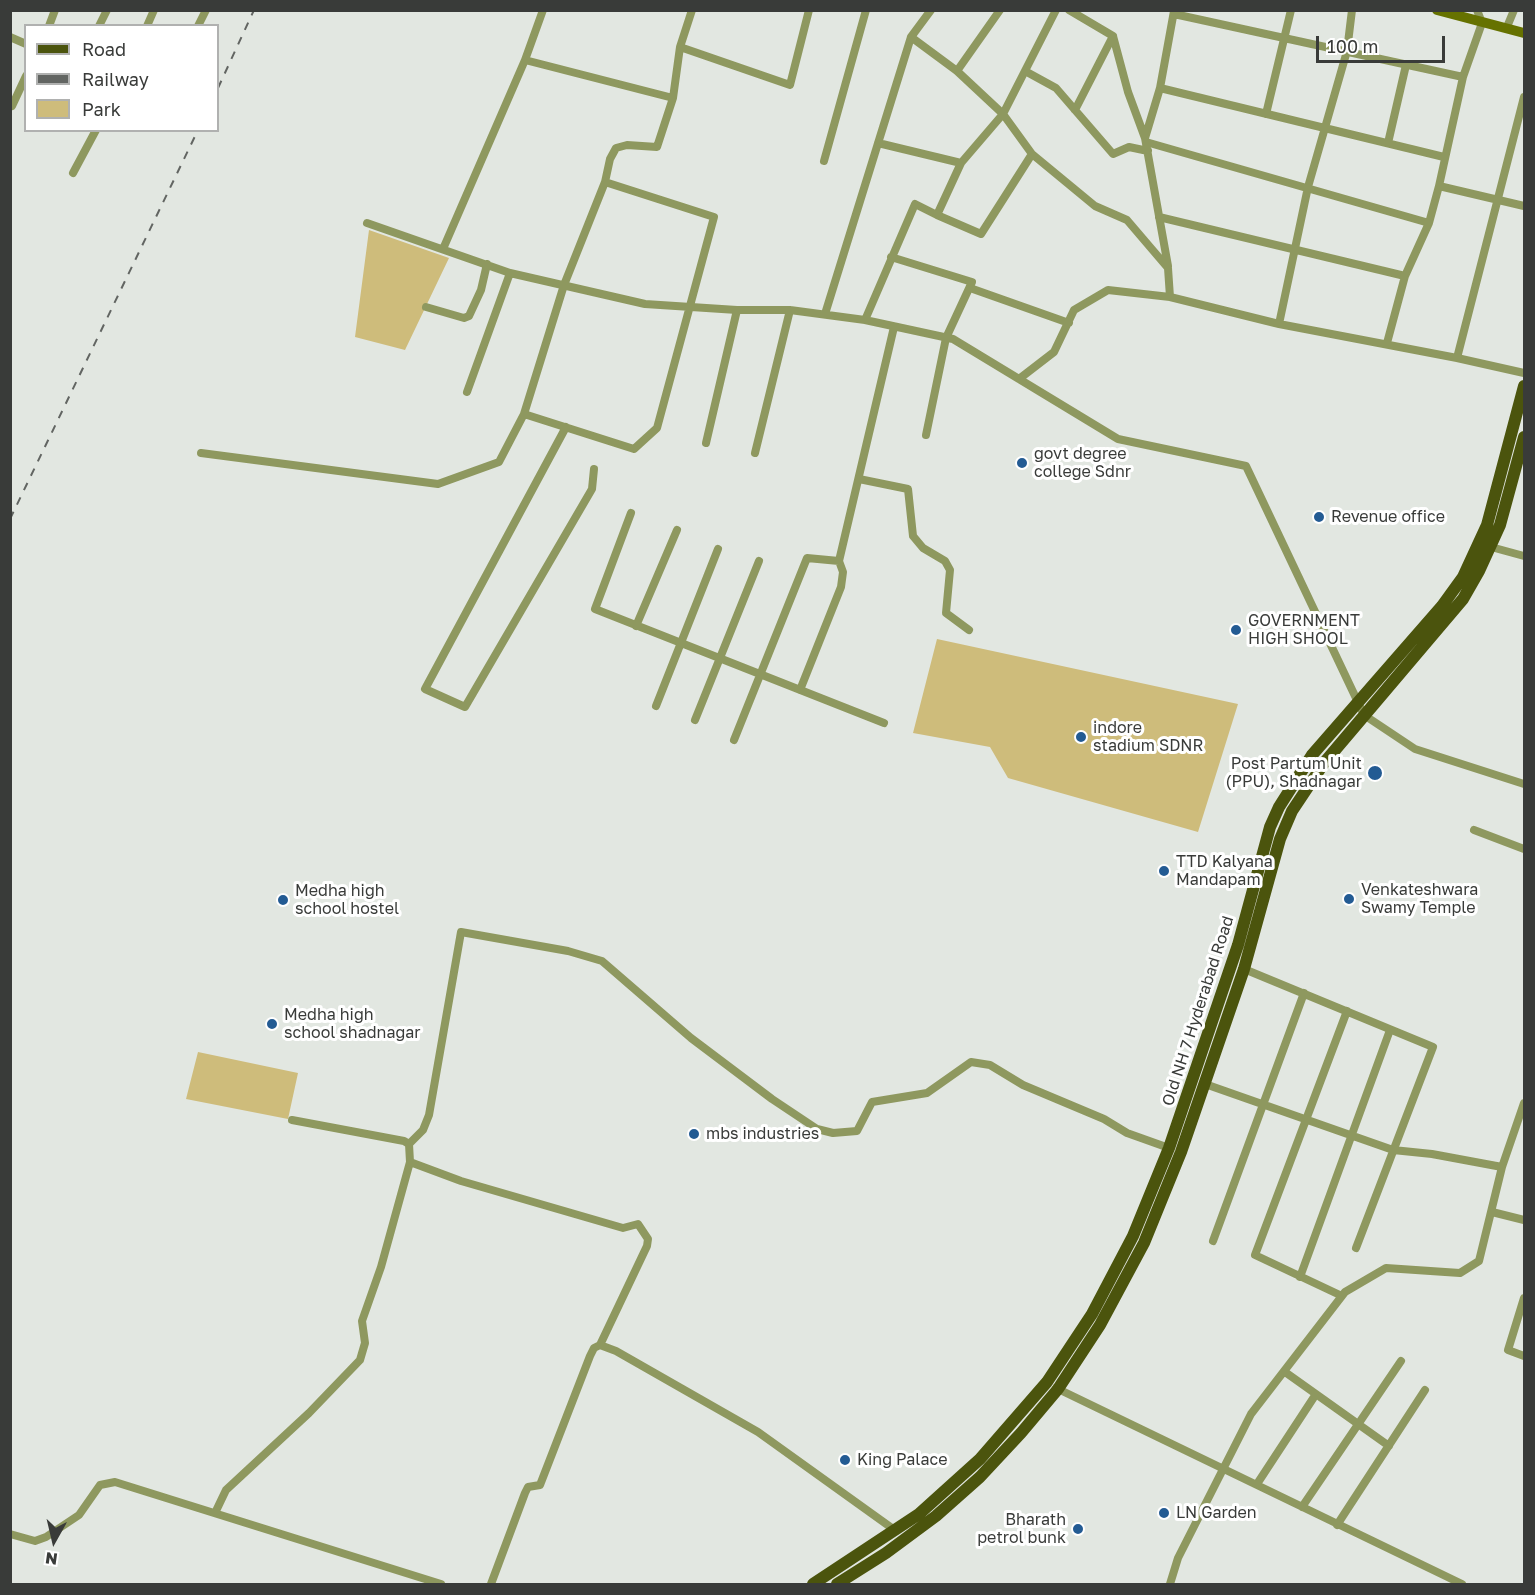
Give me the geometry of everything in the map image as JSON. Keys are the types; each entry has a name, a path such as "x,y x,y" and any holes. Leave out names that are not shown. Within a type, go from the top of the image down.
{"main road":[{"path":"1437,10 1524,33"},
{"name":"Old NH 7 Hyderabad Road","path":"813,1584 896,1531 942,1496 1052,1386 1114,1274 1169,1148 1238,945 1270,827 1279,807 1312,755 1442,606 1472,559 1487,525 1524,386"},
{"name":"Old NH 7 Hyderabad Road","path":"837,1584 886,1553 945,1508 1021,1434 1052,1386 1100,1325 1134,1264 1161,1203 1244,969 1280,839 1293,811 1308,785 1364,715 1463,599 1491,547 1508,501 1524,438"}],"street":[{"path":"100,24 106,10"},
{"path":"148,24 154,10"},
{"path":"199,24 206,10"},
{"path":"443,249 525,60 543,10"},
{"path":"201,453 438,484 499,462 524,414 564,285 605,182 610,159 616,148 627,145 657,147 673,98 680,47 692,10"},
{"path":"680,47 790,85 809,10"},
{"path":"824,161 866,10"},
{"path":"825,314 911,37 931,10"},
{"path":"957,71 1000,10"},
{"path":"937,215 961,163 1003,114 1056,10"},
{"path":"1069,10 1113,36 1128,92 1146,140 1168,268 1170,297"},
{"path":"1266,114 1291,10"},
{"path":"1279,324 1308,187 1347,51 1352,10"},
{"path":"1388,343 1405,276 1429,222 1439,186 1463,77 1482,23 1477,10"},
{"path":"1507,27 1514,10"},
{"path":"1146,140 1160,88 1174,12 1463,77"},
{"path":"1075,110 1113,36"},
{"path":"10,37 24,43"},
{"path":"911,37 957,71 1003,114 1032,154 1095,206 1127,220 1168,268"},
{"path":"525,60 673,98"},
{"path":"1388,143 1406,65"},
{"path":"1025,71 1056,87 1113,154 1129,147 1148,151"},
{"path":"12,106 24,80"},
{"path":"1160,88 1444,157"},
{"path":"1457,358 1524,97"},
{"path":"74,173 95,132"},
{"path":"1146,140 1429,222"},
{"path":"878,143 961,163"},
{"path":"865,320 915,204 981,234 1032,154"},
{"path":"524,414 634,449 657,428 714,217 605,182"},
{"path":"1439,186 1524,206"},
{"path":"1160,217 1405,276"},
{"path":"367,223 510,273 645,304 738,310 790,310 865,320 946,338 1118,439 1246,466 1356,703 1364,715 1415,749 1524,784"},
{"path":"891,257 972,282 946,338 926,435"},
{"path":"426,307 464,318 469,316 483,283 487,264"},
{"path":"467,392 510,273"},
{"path":"970,288 1069,323"},
{"path":"1019,379 1054,352 1074,310 1108,291 1170,297 1279,324 1388,343 1524,373"},
{"path":"706,442 738,310"},
{"path":"755,453 790,310"},
{"path":"800,690 841,587 843,572 839,561 894,327"},
{"path":"566,427 425,689 465,707 592,489 594,469"},
{"path":"859,478 908,489 913,536 923,548 945,561 950,570 946,613 969,630"},
{"path":"631,513 595,609 884,723"},
{"path":"636,626 677,530"},
{"path":"1491,547 1524,556"},
{"path":"656,706 679,642 718,549"},
{"path":"734,740 807,558 839,561"},
{"path":"695,720 759,561"},
{"path":"1474,830 1524,849"},
{"path":"215,1513 226,1490 302,1420 360,1360 365,1344 362,1321 381,1267 410,1162 409,1144 423,1130 429,1115 461,932 568,951 602,961 692,1038 772,1099 817,1129 843,1133 857,1131 872,1102 927,1093 971,1062 990,1065 1023,1085 1104,1119 1127,1133 1169,1148"},
{"path":"1244,969 1433,1047 1356,1248"},
{"path":"1213,1241 1304,993"},
{"path":"1342,1296 1255,1255 1347,1011"},
{"path":"1300,1276 1390,1030"},
{"path":"1205,1084 1262,1106 1352,1134 1393,1150 1432,1154 1502,1167"},
{"path":"1170,1584 1178,1558 1222,1466 1251,1414 1342,1296 1386,1268 1460,1273 1479,1261 1502,1167 1524,1103"},
{"path":"292,1120 409,1144"},
{"path":"410,1162 461,1181 623,1228 638,1224 648,1239 647,1246 600,1345 594,1348 590,1356 540,1485 528,1487 525,1493 491,1584"},
{"path":"1492,1212 1524,1220"},
{"path":"1524,1298 1508,1350 1524,1356"},
{"path":"600,1345 616,1351 758,1432 896,1531"},
{"path":"1302,1507 1401,1361"},
{"path":"1285,1372 1360,1423 1389,1446"},
{"path":"1052,1386 1222,1466 1337,1525 1462,1584"},
{"path":"1337,1525 1425,1390"},
{"path":"1257,1484 1316,1394"},
{"path":"10,1534 35,1541 46,1537 79,1515 86,1507 93,1492 108,1481 441,1584"}],"green space":[{"path":"369,230 449,258 405,350 355,337"},
{"name":"indore stadium SDNR","path":"937,639 1238,704 1198,832 1008,778 990,747 913,733"},
{"path":"198,1052 298,1073 288,1119 186,1099"}],"railway":[{"path":"219,86 254,10"},
{"path":"10,519 197,132"}],"place":[{"name":"govt degree college Sdnr","path":"1022,463"},
{"name":"Revenue office","path":"1319,517"},
{"name":"GOVERNMENT HIGH SHOOL","path":"1236,630"},
{"name":"indore stadium SDNR","path":"1081,737"},
{"name":"Post Partum Unit (PPU), Shadnagar","path":"1375,773"},
{"name":"TTD Kalyana Mandapam","path":"1164,871"},
{"name":"Venkateshwara Swamy Temple","path":"1349,899"},
{"name":"Medha high school hostel","path":"283,900"},
{"name":"Medha high school shadnagar","path":"272,1024"},
{"name":"mbs industries","path":"694,1134"},
{"name":"King Palace","path":"845,1460"},
{"name":"LN Garden","path":"1164,1513"},
{"name":"Bharath petrol bunk","path":"1078,1529"}]}
